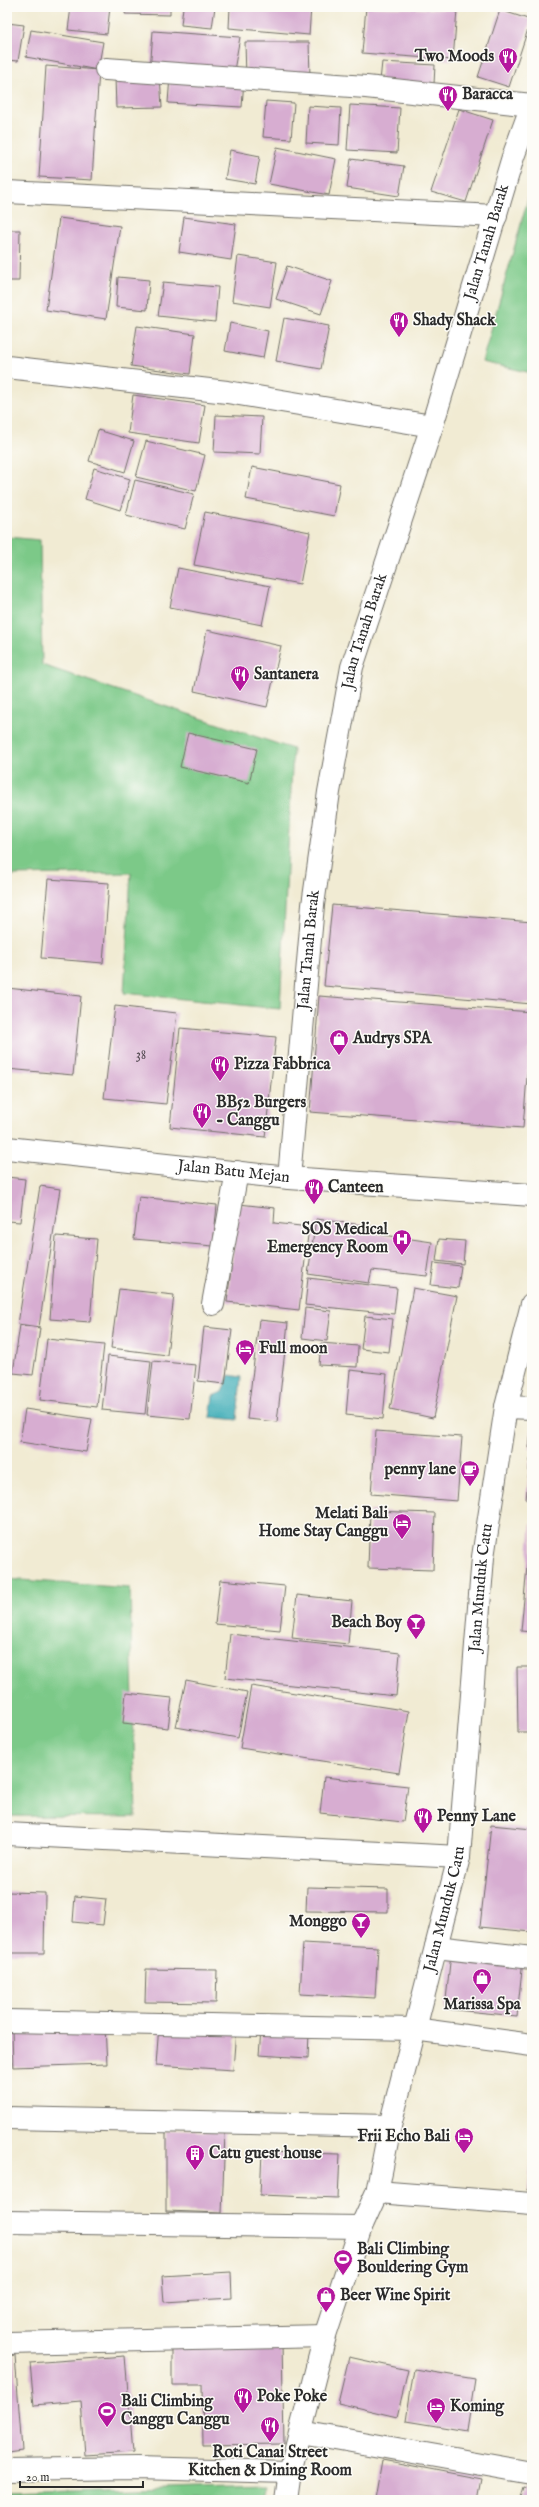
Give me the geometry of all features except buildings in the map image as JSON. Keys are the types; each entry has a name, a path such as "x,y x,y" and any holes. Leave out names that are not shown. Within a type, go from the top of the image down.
{"street":[{"path":"106,69 366,87 532,105"},
{"name":"Jalan Tanah Barak","path":"289,1178 313,905 329,792 350,675 432,426 513,157 532,105"},
{"path":"7,192 496,216"},
{"path":"7,367 227,392 432,426"},
{"name":"Jalan Batu Mejan","path":"7,1148 289,1178 532,1195"},
{"path":"213,1304 237,1172"},
{"name":"Jalan Munduk Catu","path":"286,2500 290,2472 302,2432 325,2336 361,2227 377,2192 390,2126 459,1857 483,1557 506,1407 532,1304"},
{"path":"506,1407 532,1408"},
{"path":"7,1834 459,1857"},
{"path":"436,1946 532,1958"},
{"path":"7,2022 414,2029 532,2045"},
{"path":"7,2118 390,2126"},
{"path":"377,2192 532,2204"},
{"path":"7,2222 361,2227"},
{"path":"7,2343 325,2336"},
{"path":"302,2432 532,2473"},
{"path":"7,2470 136,2468 290,2472"}],"green space":[{"path":"532,185 532,373 482,362"},
{"path":"7,537 40,540 42,665 293,749 280,1009 124,993 131,873 13,875 7,883"},
{"path":"7,1579 130,1588 136,1817 7,1816"},
{"path":"264,2485 260,2500 7,2500 7,2493"}],"water":[{"path":"229,1375 241,1377 237,1420 210,1417 213,1396 222,1392"}],"place":[{"name":"Two Moods","path":"508,74"},
{"name":"Baracca","path":"448,112"},
{"name":"Shady Shack","path":"399,338"},
{"name":"Santanera","path":"240,692"},
{"name":"Audrys SPA","path":"339,1056"},
{"name":"Pizza Fabbrica","path":"220,1082"},
{"name":"BB52 Burgers - Canggu","path":"202,1129"},
{"name":"Canteen","path":"314,1205"},
{"name":"SOS Medical Emergency Room","path":"402,1256"},
{"name":"Full moon","path":"245,1366"},
{"name":"penny lane","path":"470,1487"},
{"name":"Melati Bali Home Stay Canggu","path":"402,1540"},
{"name":"Beach Boy","path":"416,1640"},
{"name":"Penny Lane","path":"423,1834"},
{"name":"Monggo","path":"361,1939"},
{"name":"Marissa Spa","path":"482,1995"},
{"name":"Frii Echo Bali","path":"464,2154"},
{"name":"Catu guest house","path":"195,2171"},
{"name":"Bali Climbing Bouldering Gym","path":"343,2276"},
{"name":"Beer Wine Spirit","path":"326,2313"},
{"name":"Poke Poke","path":"243,2414"},
{"name":"Koming","path":"436,2424"},
{"name":"Bali Climbing Canggu Canggu","path":"107,2428"},
{"name":"Roti Canai Street Kitchen & Dining Room","path":"270,2443"}]}
